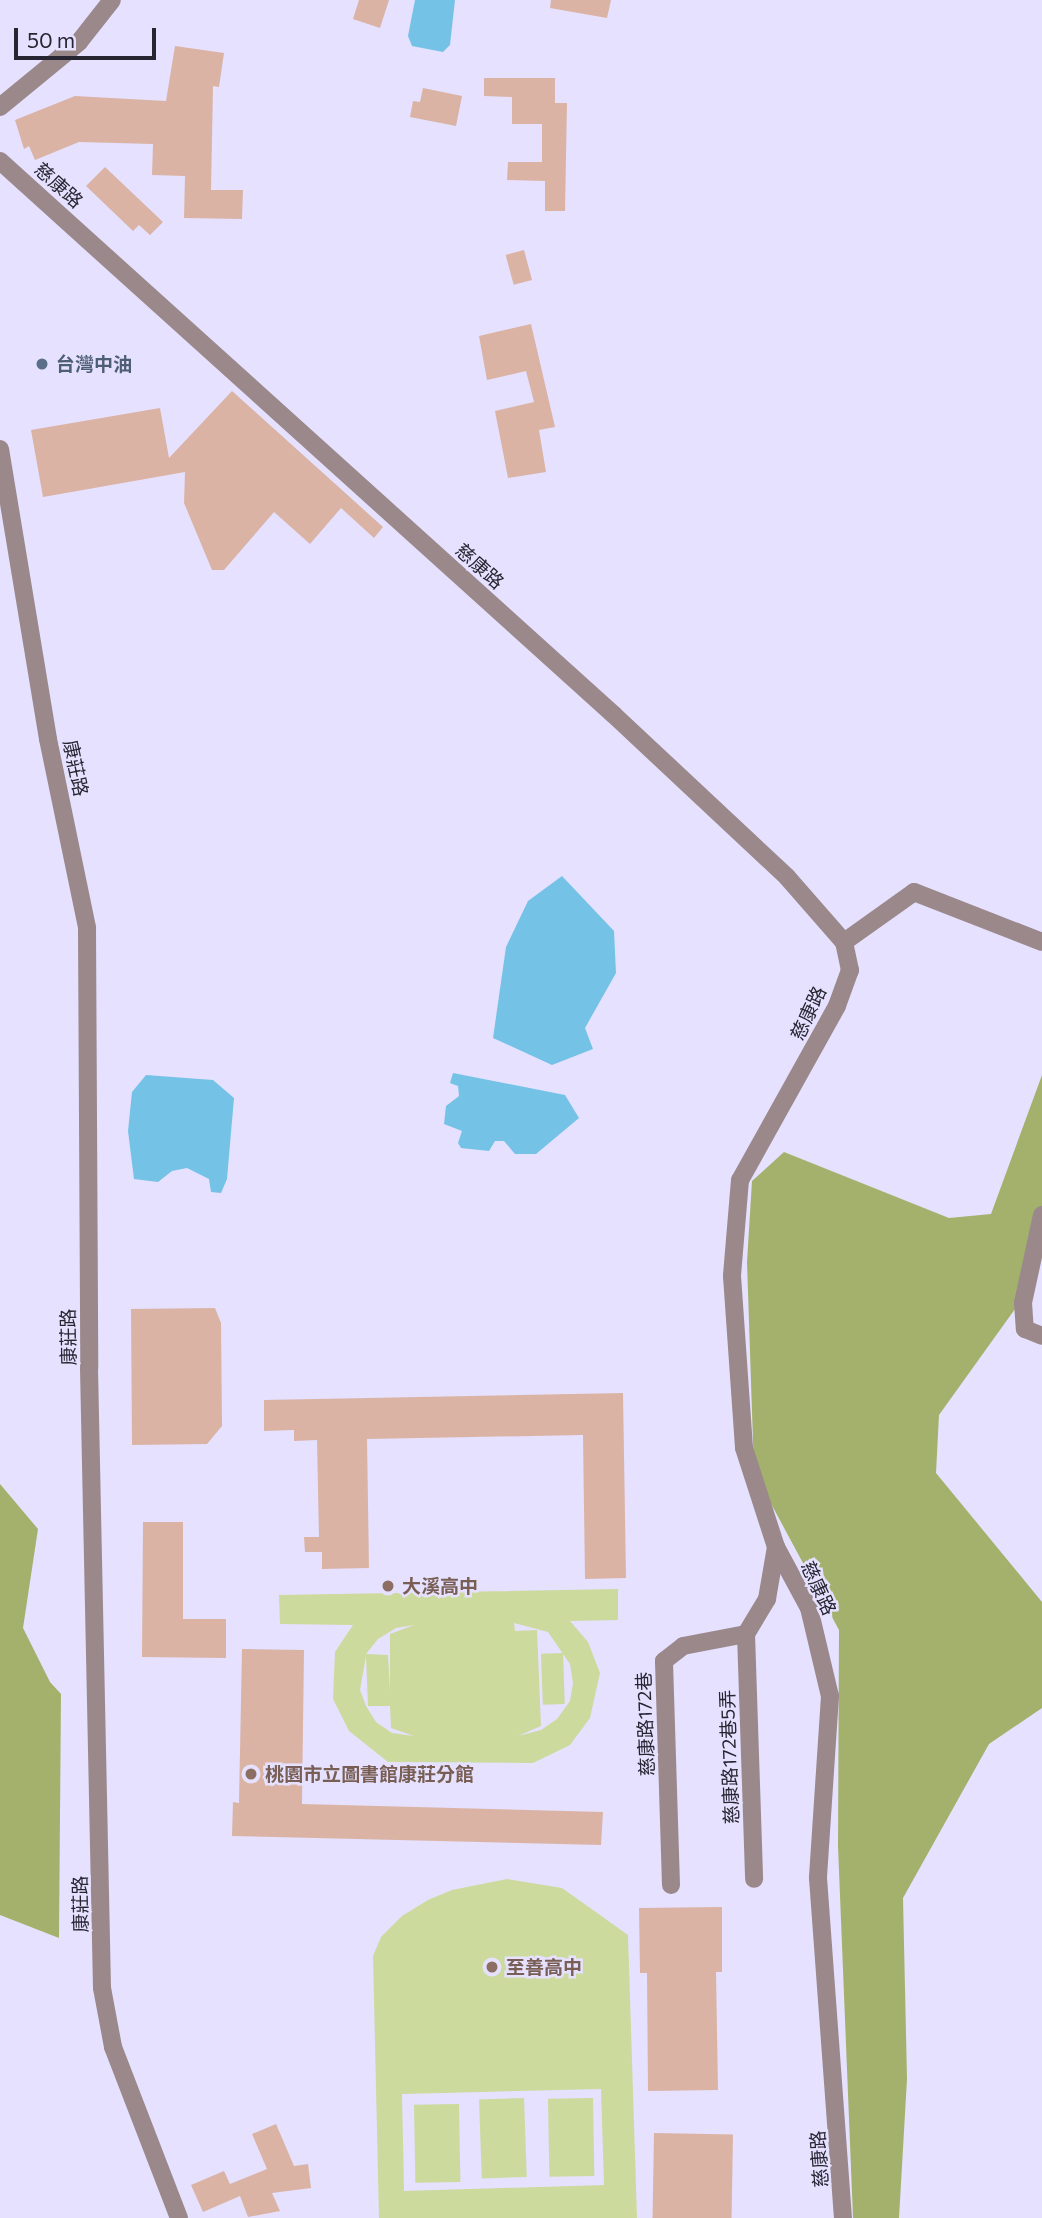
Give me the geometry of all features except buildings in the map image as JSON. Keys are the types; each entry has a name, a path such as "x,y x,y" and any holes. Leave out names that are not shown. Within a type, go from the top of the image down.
{"street":[{"path":"0,107 79,42 112,0"},
{"name":"慈康路","path":"0,161 634,734 820,909 844,942 850,970 837,1006 740,1180 732,1276 744,1448 776,1547 809,1608 830,1696 818,1878 843,2218"},
{"name":"康莊路","path":"0,449 48,739 87,928 90,1382 102,1988 113,2047 179,2218"},
{"path":"844,942 914,892 1042,942"},
{"path":"1042,1214 1023,1303 1025,1329 1042,1336"},
{"path":"746,1634 767,1599 776,1547"},
{"name":"慈康路172巷5弄","path":"746,1634 754,1879"},
{"name":"慈康路172巷","path":"671,1885 664,1661 683,1646 746,1634"}],"green space":[{"path":"1042,1075 1042,1238 1015,1309 939,1415 936,1473 1042,1602 1042,1708 989,1744 903,1898 907,2079 899,2218 853,2218 838,1846 839,1630 754,1472 747,1262 752,1181 784,1152 949,1218 991,1214"},
{"path":"0,1484 38,1529 23,1628 50,1682 61,1694 59,1938 0,1915"},
{"path":"618,1589 618,1620 570,1621 588,1642 600,1673 590,1718 570,1745 533,1763 388,1762 349,1731 333,1699 335,1652 353,1625 280,1624 279,1595","holes":["514,1623 548,1632 570,1664 573,1683 570,1701 557,1719 541,1730 518,1736 541,1726 537,1630 515,1631","414,1625 390,1634 390,1693 388,1655 366,1654 378,1639 396,1628","366,1656 368,1706 390,1706 391,1728 414,1736 392,1733 376,1722 366,1706 360,1690"]},
{"path":"563,1653 565,1704 543,1705 541,1654"},
{"path":"507,1879 562,1888 628,1935 637,2218 379,2218 373,1956 381,1937 402,1916 428,1900 452,1890","holes":["601,2089 604,2185 404,2191 402,2094"]},
{"path":"524,2098 527,2177 482,2179 479,2100"},
{"path":"593,2098 594,2176 549,2177 548,2099"},
{"path":"459,2104 460,2182 415,2183 414,2105"}],"water":[{"path":"415,0 455,0 450,45 443,52 412,46 408,36"},
{"path":"562,876 614,931 616,973 585,1028 593,1049 552,1065 493,1038 506,947 528,901"},
{"path":"453,1073 565,1095 579,1118 536,1154 515,1154 504,1141 495,1141 489,1151 461,1148 458,1143 462,1131 444,1124 446,1106 459,1096 458,1086 450,1083"},
{"path":"146,1075 213,1080 234,1098 227,1179 221,1193 211,1192 209,1179 187,1168 172,1171 158,1182 134,1179 128,1131 132,1092"}],"place":[{"name":"台灣中油","path":"42,364"},
{"name":"大溪高中","path":"388,1586"},
{"name":"桃園市立圖書館康莊分館","path":"251,1774"},
{"name":"至善高中","path":"492,1967"}]}
